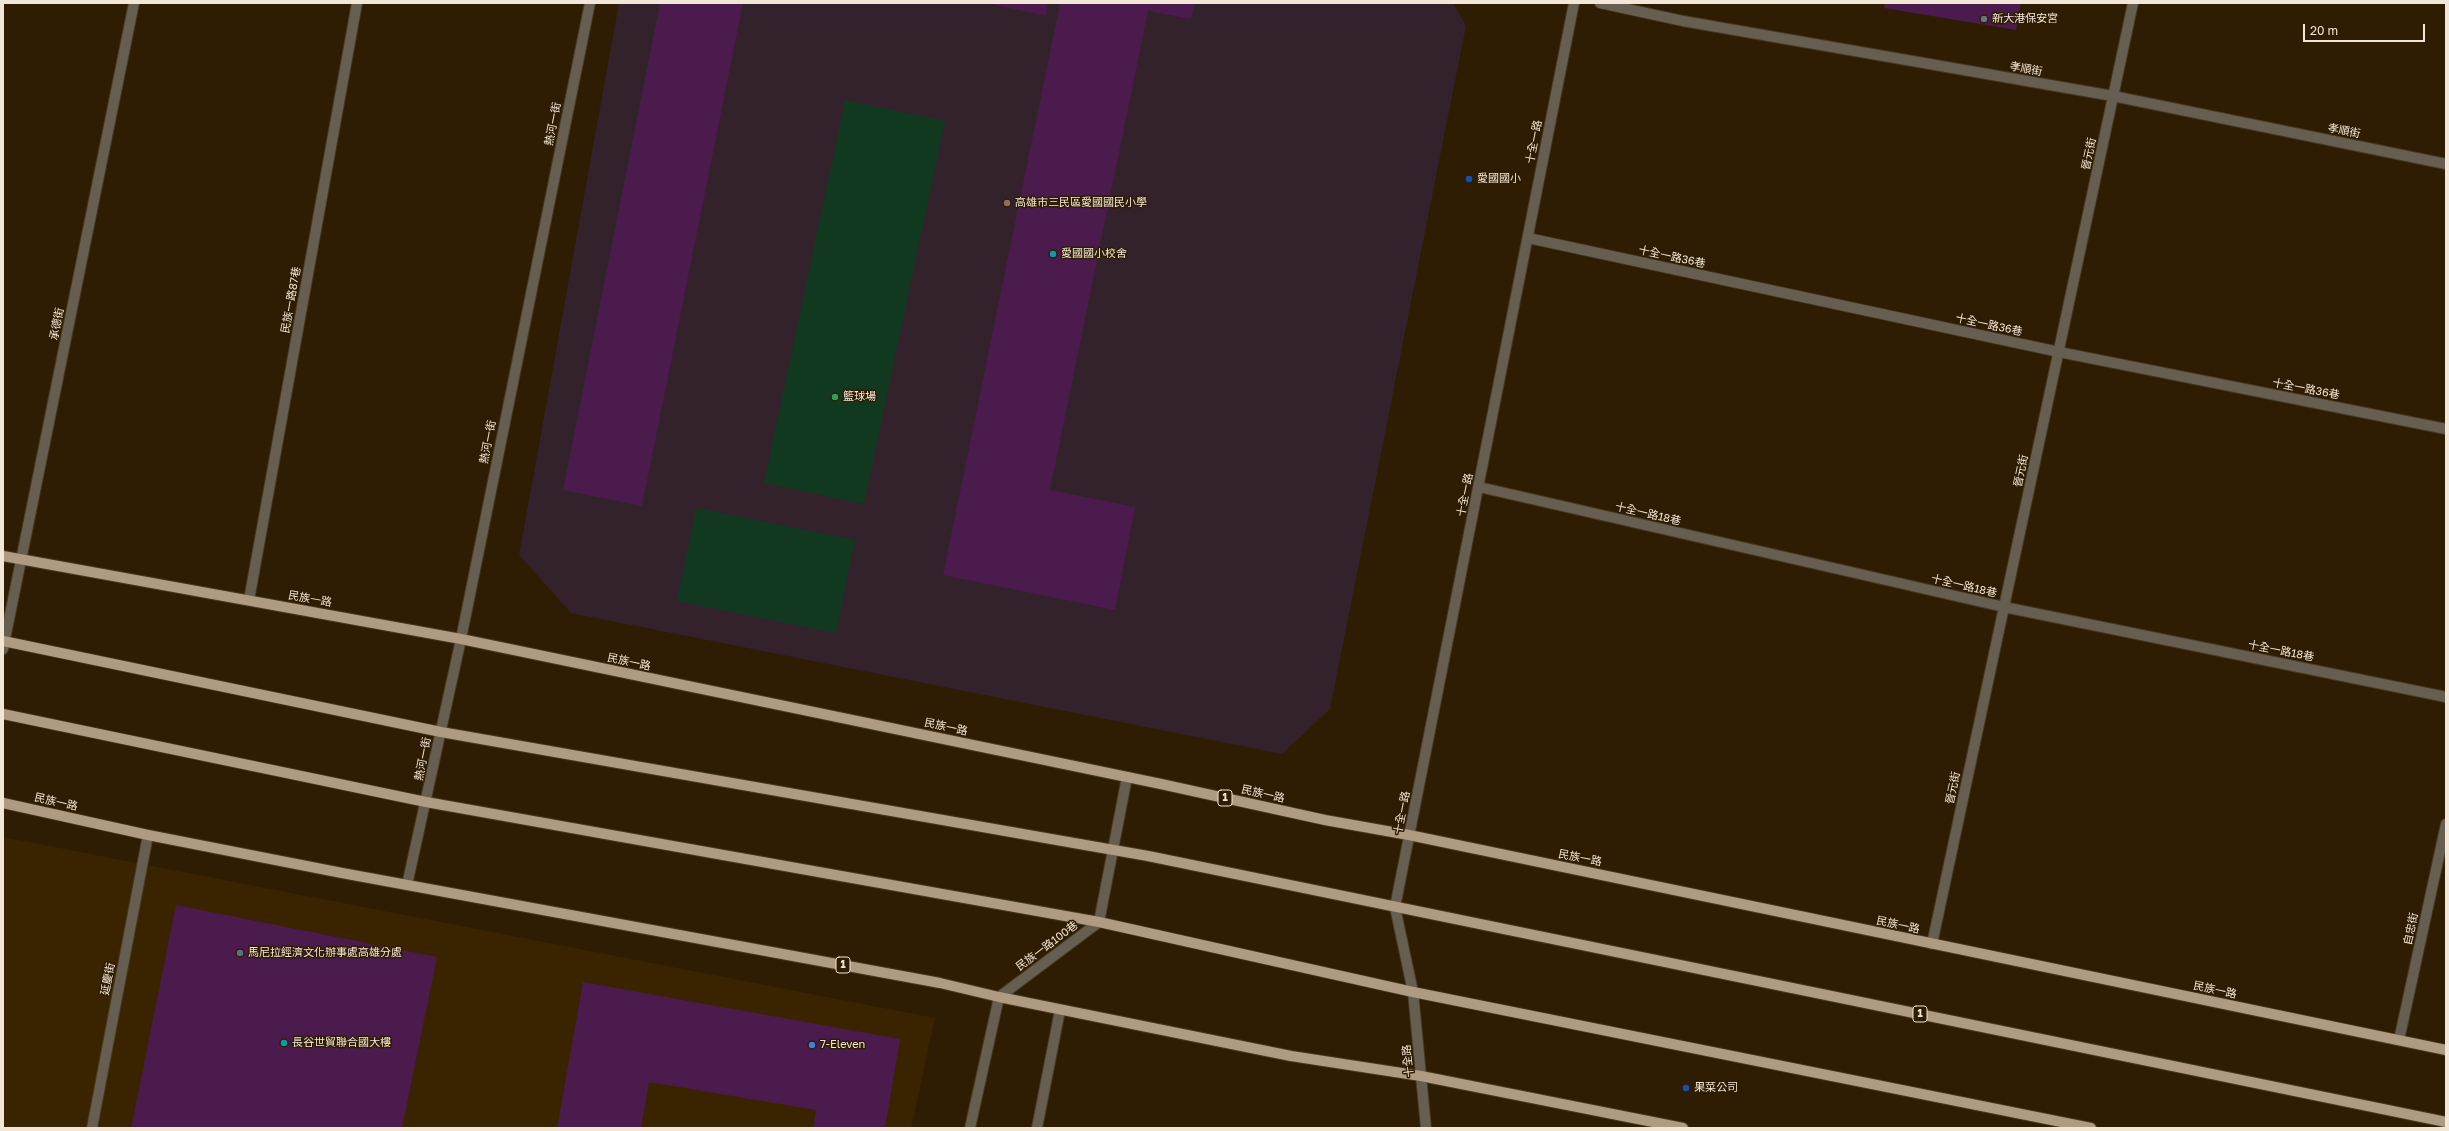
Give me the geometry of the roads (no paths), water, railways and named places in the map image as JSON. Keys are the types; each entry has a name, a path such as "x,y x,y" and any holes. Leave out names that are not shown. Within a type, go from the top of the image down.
{"main road":[{"name":"民族一路","path":"3,556 461,639 1127,777 1325,820 1410,835 2446,1050"},
{"name":"1","path":"4,644 441,732 1114,850 2446,1122"},
{"path":"3,714 426,802 1099,922 1413,992 2090,1128"},
{"name":"民族一路","path":"3,802 148,835 407,885 940,983 1060,1010 1291,1056 1421,1076 1683,1128"}],"street":[{"name":"承德街","path":"4,644 134,3"},
{"name":"民族一路87巷","path":"249,600 357,3"},
{"name":"熱河一街","path":"407,885 461,639 590,3"},
{"name":"十全一路","path":"1413,992 1394,907 1410,835 1574,3"},
{"name":"孝順街","path":"1600,3 1682,21 2113,96 2446,164"},
{"name":"晉元街","path":"1932,944 2133,3"},
{"name":"十全一路36巷","path":"1528,238 2059,352 2446,429"},
{"name":"十全一路18巷","path":"1479,487 2004,607 2446,697"},
{"path":"1099,922 1127,777"},
{"name":"自忠街","path":"2399,1040 2446,824"},
{"name":"延慶街","path":"92,1128 148,835"},
{"name":"民族一路100巷","path":"998,997 1099,922"},
{"name":"十全路","path":"1413,992 1426,1128"},
{"path":"970,1128 998,997"},
{"path":"1037,1128 1060,1010"}],"place":[{"name":"新大港保安宮","path":"1984,19"},
{"name":"愛國國小","path":"1469,179"},
{"name":"高雄市三民區愛國國民小學","path":"1007,203"},
{"name":"愛國國小校舍","path":"1053,254"},
{"name":"籃球場","path":"835,397"},
{"name":"馬尼拉經濟文化辦事處高雄分處","path":"240,953"},
{"name":"長谷世貿聯合國大樓","path":"284,1043"},
{"name":"7-Eleven","path":"812,1045"},
{"name":"果菜公司","path":"1686,1088"}]}
